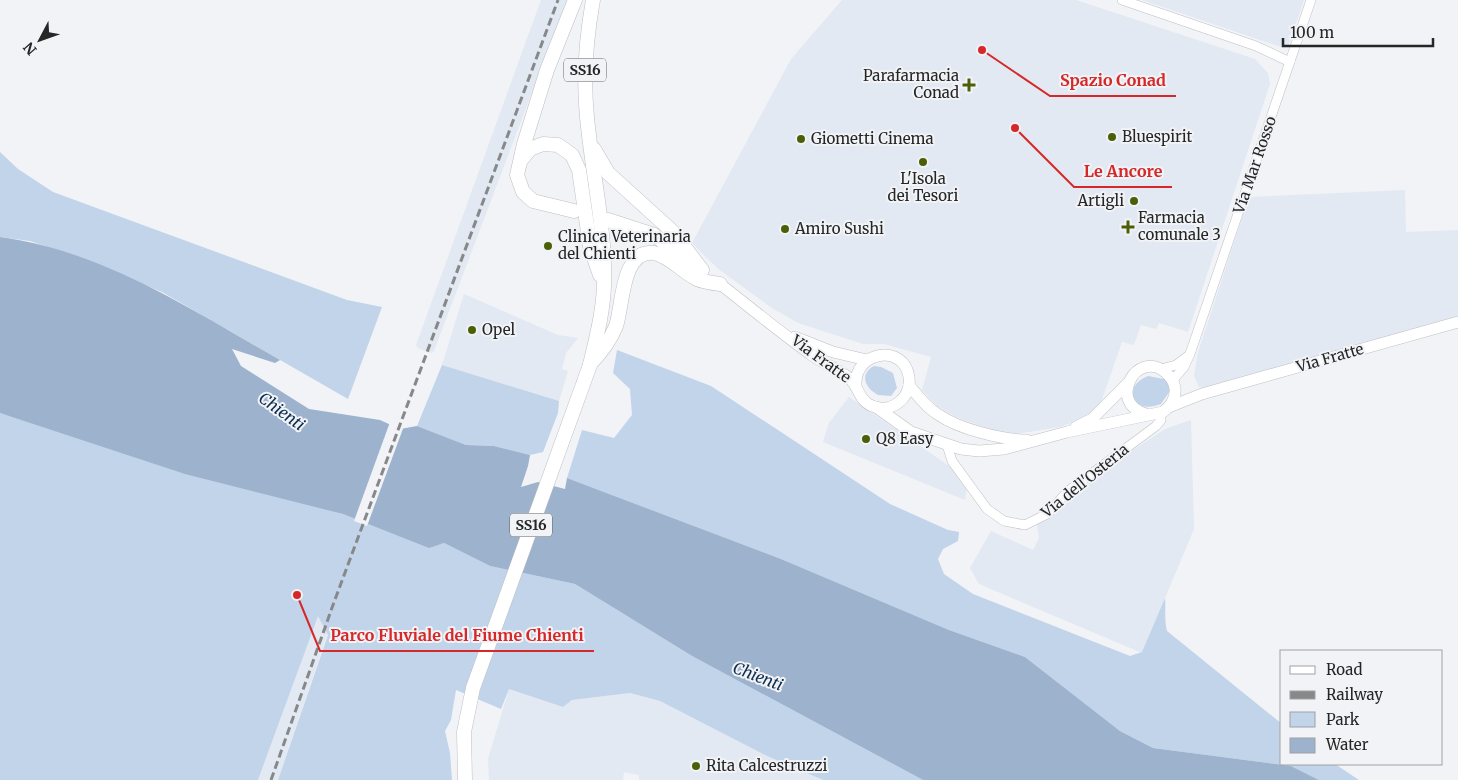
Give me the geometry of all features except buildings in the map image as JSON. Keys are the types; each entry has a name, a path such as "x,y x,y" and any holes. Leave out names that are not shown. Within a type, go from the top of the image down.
{"main road":[{"path":"574,211 541,204 526,196 518,180 520,161 547,70 575,0"},
{"name":"SS16","path":"465,780 464,732 469,701 477,674 588,370 600,318 604,285 602,243 585,78 594,0"},
{"path":"590,140 608,173 673,232 702,270"},
{"path":"520,161 530,149 543,144 558,145 572,155 579,170 590,246 604,285"},
{"path":"608,220 654,235 720,284"},
{"path":"588,370 610,339 617,323 626,276 633,263 640,257 651,253 660,255 698,279 720,284"},
{"name":"Via Fratte","path":"720,284 785,333 814,358 849,378 856,385 862,399 911,432 962,449 991,450 1164,410 1202,394 1458,322"},
{"name":"Via Fratte","path":"785,333 833,352 867,360"},
{"name":"Via Fratte","path":"856,385 858,370 867,360 878,355 895,358 907,371 909,385 926,405 948,420 998,437 1018,440 1039,440"},
{"name":"Via Fratte","path":"1067,432 1092,419 1128,383 1132,376 1142,368 1161,369"},
{"path":"1161,369 1173,381 1188,391 1202,394"},
{"path":"1164,410 1174,397 1173,381"},
{"path":"1128,383 1127,395 1130,403 1135,409 1146,414"},
{"path":"876,408 886,408 898,404 904,397 909,385"}],"street":[{"path":"1122,0 1256,46 1290,62"},
{"name":"Via Mar Rosso","path":"1173,381 1184,367 1190,354 1311,0"},
{"path":"1161,369 1176,365 1190,354"},
{"name":"Via dell'Osteria","path":"947,445 952,461 987,509 1004,521 1025,525 1047,514 1074,486 1156,426 1161,420 1164,410"}],"shaded area":[{"path":"541,0 567,0 434,351 431,353 418,348 416,345"},
{"path":"842,0 1076,0 1255,59 1268,73 1270,84 1188,332 1159,323 1156,329 1141,325 1134,345 1122,342 1099,408 1085,418 1060,427 1016,434 992,430 956,417 937,406 922,390 931,357 884,344 863,344 798,323 772,308 717,268 692,243 791,59"},
{"path":"1142,0 1304,0 1289,44 1284,48"},
{"path":"1405,190 1406,232 1458,230 1458,317 1203,388 1199,387 1194,376 1198,352 1249,197"},
{"path":"464,294 558,335 578,338 566,353 562,369 568,371 559,401 442,365"},
{"path":"849,397 952,468 967,486 965,500 823,442 829,423"},
{"path":"1191,420 1194,529 1142,653 979,584 970,568 991,531 1033,550 1039,538 1038,523 1060,509 1102,470 1165,429"},
{"path":"321,606 337,606 278,780 258,780"},
{"path":"509,689 563,707 572,700 630,693 660,701 767,756 823,780 639,780 639,775 624,772 623,780 489,780 488,759"}],"green space":[{"path":"0,152 18,169 53,192 347,300 382,307 348,399 162,292 77,257 30,241 0,237"},
{"path":"617,350 711,386 890,504 948,530 959,532 958,541 943,549 938,559 944,574 973,594 1130,656 1142,652 1165,598 1167,631 1280,722 1280,765 1153,748 1120,731 1025,657 949,630 781,559 567,478 582,430 614,438 632,415 630,389 613,373"},
{"path":"442,365 559,401 558,413 543,452 530,455 494,446 466,445 417,426"},
{"path":"874,366 893,373 897,388 891,396 878,395 867,385 866,373"},
{"path":"1148,376 1164,379 1169,385 1170,391 1161,404 1144,406 1137,403 1132,396 1136,384"},
{"path":"0,413 343,514 429,547 444,543 490,566 575,584 692,656 923,780 823,780 767,756 660,701 630,693 572,700 563,707 509,689 501,709 456,690 451,720 445,731 450,753 452,780 278,780 328,635 318,616 258,780 0,780"},
{"path":"1283,765 1336,765 1359,780 1319,780 1291,766"}],"water":[{"name":"Chienti","path":"0,237 38,244 74,255 146,285 180,303 280,360 275,363 232,349 241,366 309,409 380,420 400,429 417,426 466,445 494,446 530,455 521,487 538,482 565,489 567,478 781,559 949,630 1025,657 1120,731 1153,748 1291,766 1319,780 923,780 692,656 575,584 490,566 444,543 429,548 343,514 185,474 0,413"}],"pier":[{"path":"390,422 404,426 367,526 354,521"}],"railway":[{"path":"271,780 333,605 558,0"}],"place":[{"name":"Spazio Conad","path":"982,50"},
{"name":"Parafarmacia Conad","path":"969,85"},
{"name":"Le Ancore","path":"1015,128"},
{"name":"Bluespirit","path":"1112,137"},
{"name":"Giometti Cinema","path":"801,139"},
{"name":"L'Isola dei Tesori","path":"923,162"},
{"name":"Artigli","path":"1134,201"},
{"name":"Farmacia comunale 3","path":"1128,227"},
{"name":"Amiro Sushi","path":"785,229"},
{"name":"Clinica Veterinaria del Chienti","path":"548,246"},
{"name":"Opel","path":"472,330"},
{"name":"Q8 Easy","path":"866,439"},
{"name":"Parco Fluviale del Fiume Chienti","path":"297,595"},
{"name":"Rita Calcestruzzi","path":"696,766"}]}
